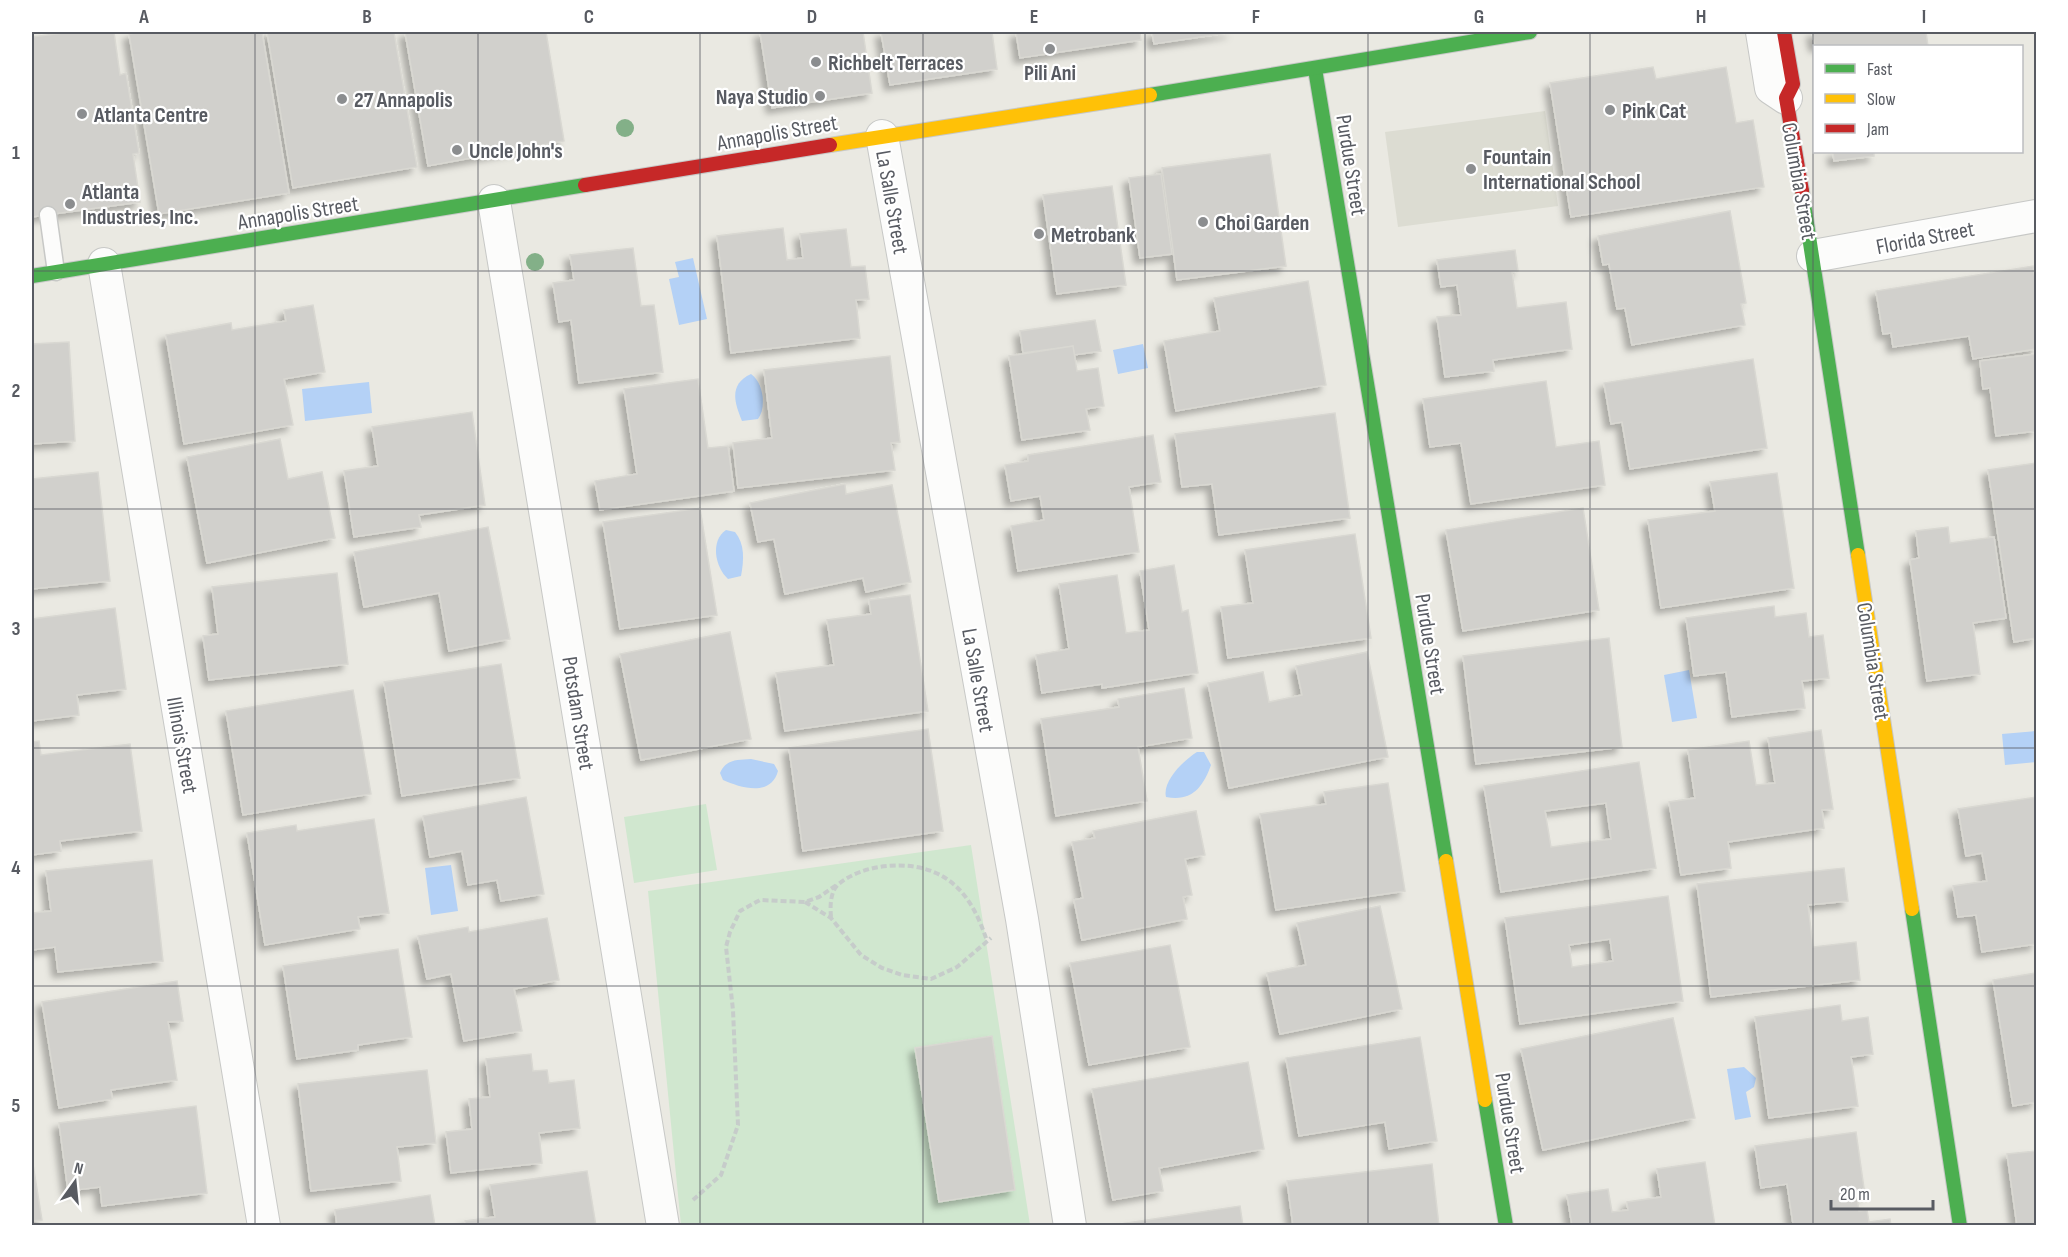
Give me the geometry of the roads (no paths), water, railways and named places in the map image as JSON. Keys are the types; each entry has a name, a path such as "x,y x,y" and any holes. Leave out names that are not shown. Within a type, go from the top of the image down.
{"street":[{"name":"Annapolis Street","path":"32,276 882,136 1315,69 1530,32"},
{"name":"Columbia Street","path":"1762,32 1771,88 1786,98"},
{"name":"Columbia Street","path":"1784,32 1792,84 1786,98 1814,256 1960,1226"},
{"name":"Purdue Street","path":"1315,69 1506,1226"},
{"name":"La Salle Street","path":"882,136 1022,919 1070,1226"},
{"name":"Potsdam Street","path":"494,201 662,1219"},
{"name":"Florida Street","path":"1814,256 2037,216"},
{"name":"Illinois Street","path":"104,264 264,1226"}],"lane":[{"path":"48,215 56,272"}],"water":[{"path":"693,258 707,319 679,325 669,279 679,277 675,262"},
{"path":"1143,344 1148,368 1118,374 1113,350"},
{"path":"751,374 761,389 763,402 761,414 758,419 742,421 737,407 736,388 744,378"},
{"path":"369,382 372,413 305,421 302,389"},
{"path":"726,530 735,532 741,542 743,552 741,576 728,579 720,568 716,554 718,541"},
{"path":"1689,670 1697,718 1672,722 1664,675"},
{"path":"2036,731 2036,762 2005,765 2002,734"},
{"path":"1197,752 1204,752 1211,765 1200,786 1190,795 1166,797 1167,784 1171,778 1186,760"},
{"path":"751,759 774,764 778,771 769,784 746,788 723,780 720,773 725,765 732,761"},
{"path":"451,865 458,911 431,915 425,868"},
{"path":"1744,1067 1756,1078 1754,1087 1746,1092 1751,1117 1735,1120 1727,1069"}],"place":[{"name":"Pili Ani","path":"1050,49"},
{"name":"Richbelt Terraces","path":"816,62"},
{"name":"Naya Studio","path":"820,96"},
{"name":"27 Annapolis","path":"342,99"},
{"name":"Pink Cat","path":"1610,110"},
{"name":"Atlanta Centre","path":"82,114"},
{"name":"Uncle John's","path":"457,150"},
{"name":"Fountain International School","path":"1471,169"},
{"name":"Atlanta Industries, Inc.","path":"70,204"},
{"name":"Choi Garden","path":"1203,222"},
{"name":"Metrobank","path":"1039,234"}]}
